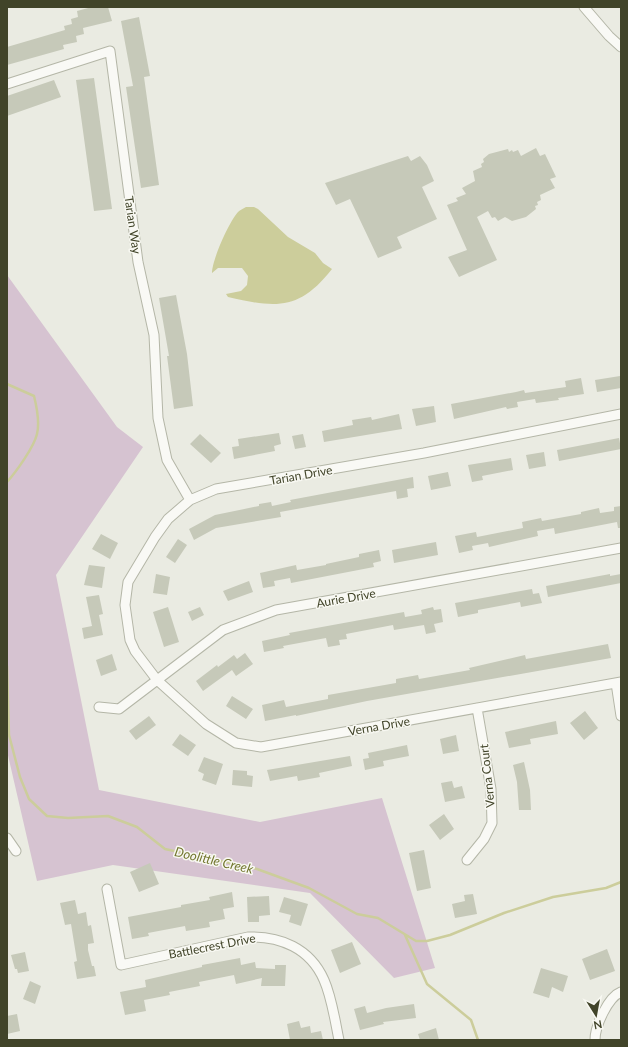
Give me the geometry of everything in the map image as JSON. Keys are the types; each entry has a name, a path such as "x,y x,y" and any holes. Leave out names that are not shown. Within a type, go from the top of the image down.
{"street":[{"path":"584,7 609,36 621,47"},
{"name":"Tarian Way","path":"7,84 110,51 138,262 154,335 158,418 167,460 190,500"},
{"name":"Tarian Drive","path":"157,680 135,651 130,640 125,605 128,582 155,537 168,519 190,500 216,489 424,453 621,414"},
{"name":"Aurie Drive","path":"99,707 120,709 223,630 276,610 621,548"},
{"name":"Verna Drive","path":"157,680 206,724 236,743 261,747 618,682"},
{"path":"618,682 621,716"},
{"name":"Verna Court","path":"466,860 484,839 492,823 491,789 477,708"},
{"path":"7,838 16,851"},
{"name":"Battlecrest Drive","path":"107,889 121,965 248,937 267,936 287,942 303,952 313,962 324,980 339,1040"},
{"path":"595,1040 603,1013 616,994 621,992"}],"shaded area":[{"path":"246,207 254,207 258,209 288,237 315,253 323,263 332,269 309,293 286,303 273,304 245,301 228,297 226,294 241,291 247,285 248,276 242,268 218,268 212,273 213,267 218,251 230,224 238,212"},
{"path":"7,275 117,427 143,447 56,575 99,790 260,822 382,798 435,968 394,978 310,893 113,865 37,881 7,751"}],"building":[{"path":"92,7 108,7 112,21 83,28 84,34 76,36 77,42 63,45 64,49 7,65 7,47 65,30 64,26 72,24 71,19 78,17 77,11"},
{"path":"139,17 150,76 144,77 159,185 141,188 126,87 133,86 121,21"},
{"path":"94,78 112,209 94,211 76,80"},
{"path":"54,80 61,97 7,116 7,96"},
{"path":"536,148 540,156 545,154 556,177 550,179 555,188 540,195 541,200 537,202 538,205 535,206 536,209 526,217 512,221 505,217 498,221 495,217 492,218 488,211 477,217 497,260 459,277 448,257 467,250 447,205 458,201 456,198 466,194 462,188 475,181 473,171 482,167 481,164 484,162 483,159 489,154 508,149 509,152 512,150 513,152 518,150 521,156"},
{"path":"408,156 411,161 420,156 427,165 434,181 422,187 437,219 397,237 402,248 378,258 350,199 336,205 325,183"},
{"path":"176,295 187,354 193,406 174,409 167,356 169,356 159,298"},
{"path":"620,376 621,388 597,392 595,380"},
{"path":"581,378 584,394 558,398 559,400 536,403 535,399 517,402 518,407 507,409 506,407 454,419 451,404 524,390 525,393 566,387 565,381"},
{"path":"434,406 436,422 416,426 412,409"},
{"path":"399,414 402,429 324,442 322,431 353,425 352,420 371,417 372,420"},
{"path":"279,433 281,444 274,446 275,451 234,459 232,447 239,446 238,439"},
{"path":"200,434 221,453 211,463 190,444"},
{"path":"303,434 306,447 295,449 292,436"},
{"path":"619,438 621,449 559,461 557,450"},
{"path":"544,452 546,466 529,469 526,455"},
{"path":"511,458 513,470 482,476 483,480 472,482 468,465"},
{"path":"448,472 451,486 431,490 428,476"},
{"path":"413,477 414,488 407,489 408,497 397,499 396,491 280,512 281,517 216,528 194,540 189,529 215,515 259,506 259,504 271,502 272,506 291,502 290,500"},
{"path":"621,506 621,528 618,528 617,522 555,534 554,528 537,531 538,536 489,547 488,543 472,546 473,550 459,553 455,536 476,532 477,537 523,528 522,522 541,518 542,521 581,514 581,512 599,508 600,513 614,511 614,507"},
{"path":"101,534 118,543 110,559 92,549"},
{"path":"178,539 187,545 175,563 166,557"},
{"path":"436,542 438,555 394,563 392,550"},
{"path":"379,550 381,561 373,563 374,567 291,583 290,578 274,581 275,586 263,588 260,573 296,565 297,570 326,565 359,557 359,554"},
{"path":"89,565 105,567 102,588 84,585"},
{"path":"156,574 170,577 167,595 153,593"},
{"path":"610,574 610,576 621,574 621,583 548,597 546,586"},
{"path":"249,581 253,592 228,601 223,591"},
{"path":"532,589 533,594 539,593 542,603 521,607 520,602 478,610 478,613 458,617 455,603"},
{"path":"99,595 103,614 99,615 103,635 84,639 82,628 92,626 86,597"},
{"path":"168,607 179,642 164,647 153,612"},
{"path":"200,607 204,615 192,621 188,612"},
{"path":"433,607 434,610 441,609 443,622 434,624 436,632 426,634 424,625 394,630 393,625 346,634 347,639 339,640 340,645 328,647 326,638 283,646 284,648 264,652 262,641 290,635 289,633 404,612 405,617 422,614 421,610"},
{"path":"608,644 611,658 367,701 265,721 262,705 284,700 286,707 328,699 328,695 396,683 396,679 418,675 419,679 470,670 469,668 525,655 526,659"},
{"path":"245,653 253,664 236,676 232,670 203,691 196,681 217,665 218,667 234,655 237,659"},
{"path":"112,654 117,670 101,676 96,660"},
{"path":"232,696 253,709 246,719 226,706"},
{"path":"585,711 598,728 584,740 570,723"},
{"path":"149,716 156,725 136,740 129,731"},
{"path":"556,721 558,734 530,739 531,744 509,748 505,732"},
{"path":"180,734 196,745 188,756 172,745"},
{"path":"456,735 459,751 443,754 440,739"},
{"path":"407,745 409,756 383,761 384,766 365,770 363,759 369,758 368,753"},
{"path":"350,756 352,766 319,773 320,777 298,781 297,776 270,781 267,770"},
{"path":"204,757 223,764 216,785 202,780 204,774 198,771"},
{"path":"524,762 530,790 531,810 519,810 517,782 513,765"},
{"path":"233,770 247,771 247,775 253,776 252,787 232,785"},
{"path":"452,781 454,788 462,786 465,798 445,802 441,783"},
{"path":"444,814 454,829 440,840 429,825"},
{"path":"424,850 431,888 417,891 409,853"},
{"path":"150,863 159,884 139,892 130,872"},
{"path":"232,892 234,907 223,909 225,919 209,922 210,927 186,931 185,926 148,933 149,936 132,939 128,917 181,907 181,905 210,900 209,897"},
{"path":"473,894 477,914 455,918 452,904 465,901 464,895"},
{"path":"269,896 270,915 259,916 259,922 248,922 247,897"},
{"path":"284,897 308,904 301,926 289,922 291,915 279,912"},
{"path":"75,900 78,914 86,912 88,926 91,925 94,943 88,944 88,950 96,976 77,979 74,962 77,961 71,924 65,925 60,903"},
{"path":"352,942 361,964 340,973 331,950"},
{"path":"607,949 615,971 590,980 582,959"},
{"path":"25,952 29,971 18,973 17,969 15,969 11,955"},
{"path":"240,958 241,965 255,962 256,968 275,969 275,965 286,965 285,986 261,986 262,978 236,984 234,975 199,982 200,986 169,992 170,995 144,1000 146,1011 125,1015 120,992 146,987 145,980 202,967 202,965"},
{"path":"541,968 568,976 563,992 552,987 549,998 533,993"},
{"path":"30,981 41,986 35,1004 23,999"},
{"path":"414,1004 416,1018 383,1022 384,1024 360,1030 354,1009 365,1006 367,1013 386,1008"},
{"path":"17,1014 20,1031 7,1034 7,1016"},
{"path":"299,1021 301,1028 310,1026 311,1033 321,1031 323,1040 290,1040 287,1024"},
{"path":"436,1028 439,1040 420,1040 418,1034"}],"waterway":[{"name":"Doolittle Creek","path":"7,384 34,396 38,420 37,434 32,446 20,466 7,482"},
{"name":"Doolittle Creek","path":"7,666 9,735 20,777 29,799 47,816 68,818 108,816 137,827 165,849 257,869 309,888 357,914 378,918 416,941 427,941 450,935 504,913 553,897 606,888 621,882"},
{"name":"Doolittle Creek","path":"405,935 427,984 471,1020 478,1040"}]}
